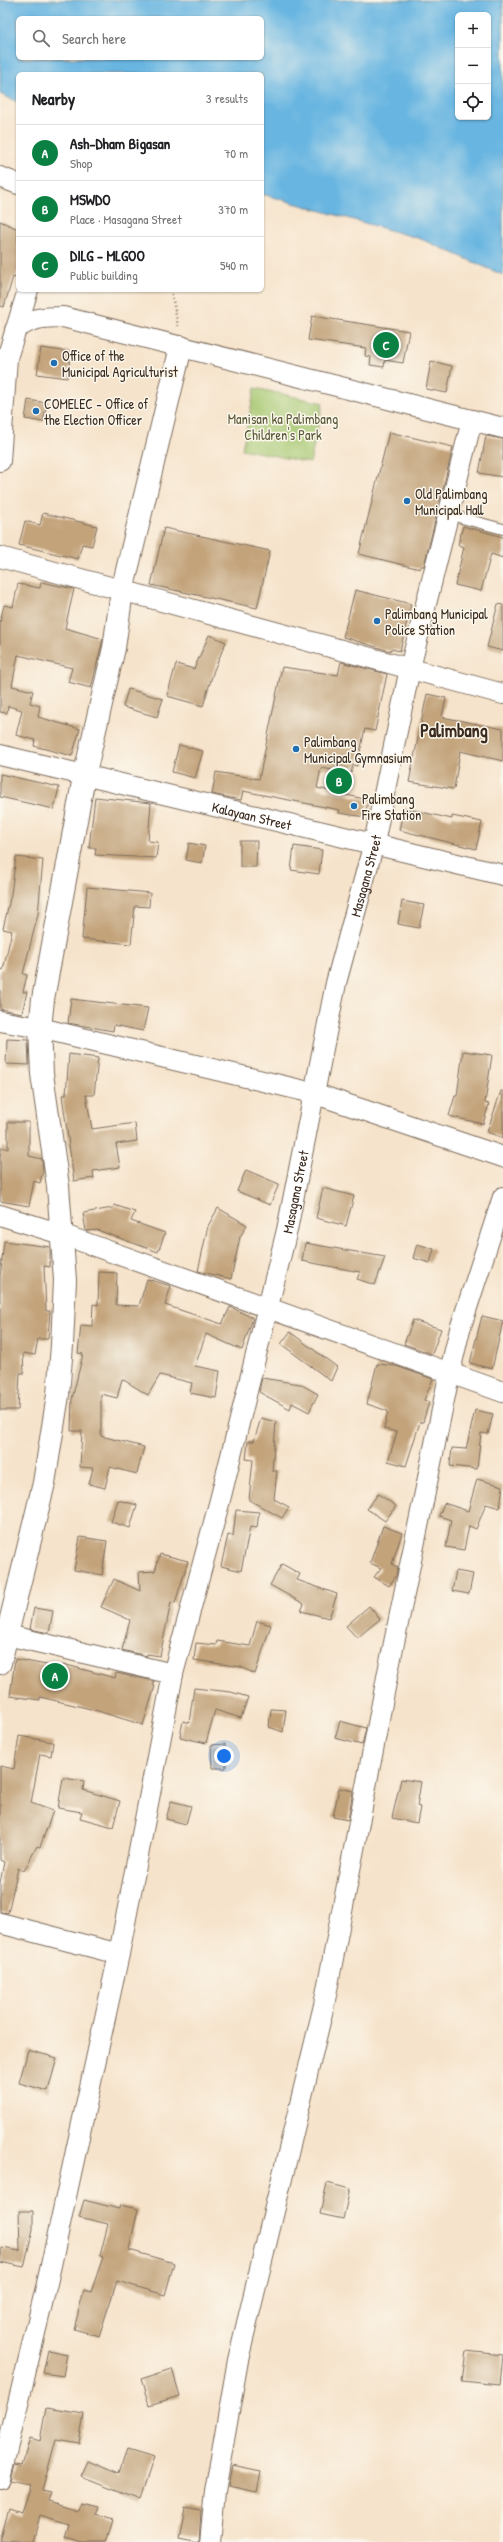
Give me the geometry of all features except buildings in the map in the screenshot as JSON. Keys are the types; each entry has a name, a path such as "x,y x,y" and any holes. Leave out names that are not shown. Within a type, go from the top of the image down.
{"street":[{"path":"0,177 16,183"},
{"path":"0,461 7,358 27,292"},
{"path":"15,330 31,320 42,317 63,317 503,428"},
{"path":"0,1663 44,1483 58,1395 65,1287 58,1186 42,1074 40,1028 49,962 84,776 114,648 122,591 181,346"},
{"name":"Masagana Street","path":"0,2478 48,2279 119,1954 173,1674 220,1500 288,1230 313,1093 336,983 374,843 410,668 447,514 472,420"},
{"path":"0,557 410,668 502,689"},
{"name":"Kalayaan Street","path":"0,755 503,875"},
{"path":"0,1021 40,1028 313,1093 503,1157"},
{"path":"210,2542 214,2492 238,2360 324,2005 390,1664 450,1371 460,1329 503,1197"},
{"path":"0,1215 61,1234 268,1309 450,1371 503,1392"},
{"path":"7,1635 173,1674"},
{"path":"0,1923 119,1954"}],"lane":[{"path":"447,514 503,528"}],"path":[{"path":"171,292 181,346"}],"green space":[{"name":"Manisan ka Palimbang Children's Park","path":"255,388 323,403 310,463 242,449"}],"water":[{"path":"0,0 503,0 503,275 421,239 264,195 264,72 16,72 16,101 0,94"}],"place":[{"name":"DILG - MLGOO","path":"386,345"},
{"name":"Office of the Municipal Agriculturist","path":"54,363"},
{"name":"COMELEC - Office of the Election Officer","path":"36,411"},
{"name":"Old Palimbang Municipal Hall","path":"407,501"},
{"name":"Palimbang Municipal Police Station","path":"377,621"},
{"name":"Palimbang Municipal Gymnasium","path":"296,749"},
{"name":"MSWDO","path":"339,781"},
{"name":"Palimbang Fire Station","path":"354,806"},
{"name":"Ash-Dham Bigasan","path":"55,1676"}],"district":[{"name":"Palimbang","path":"454,730"}]}
